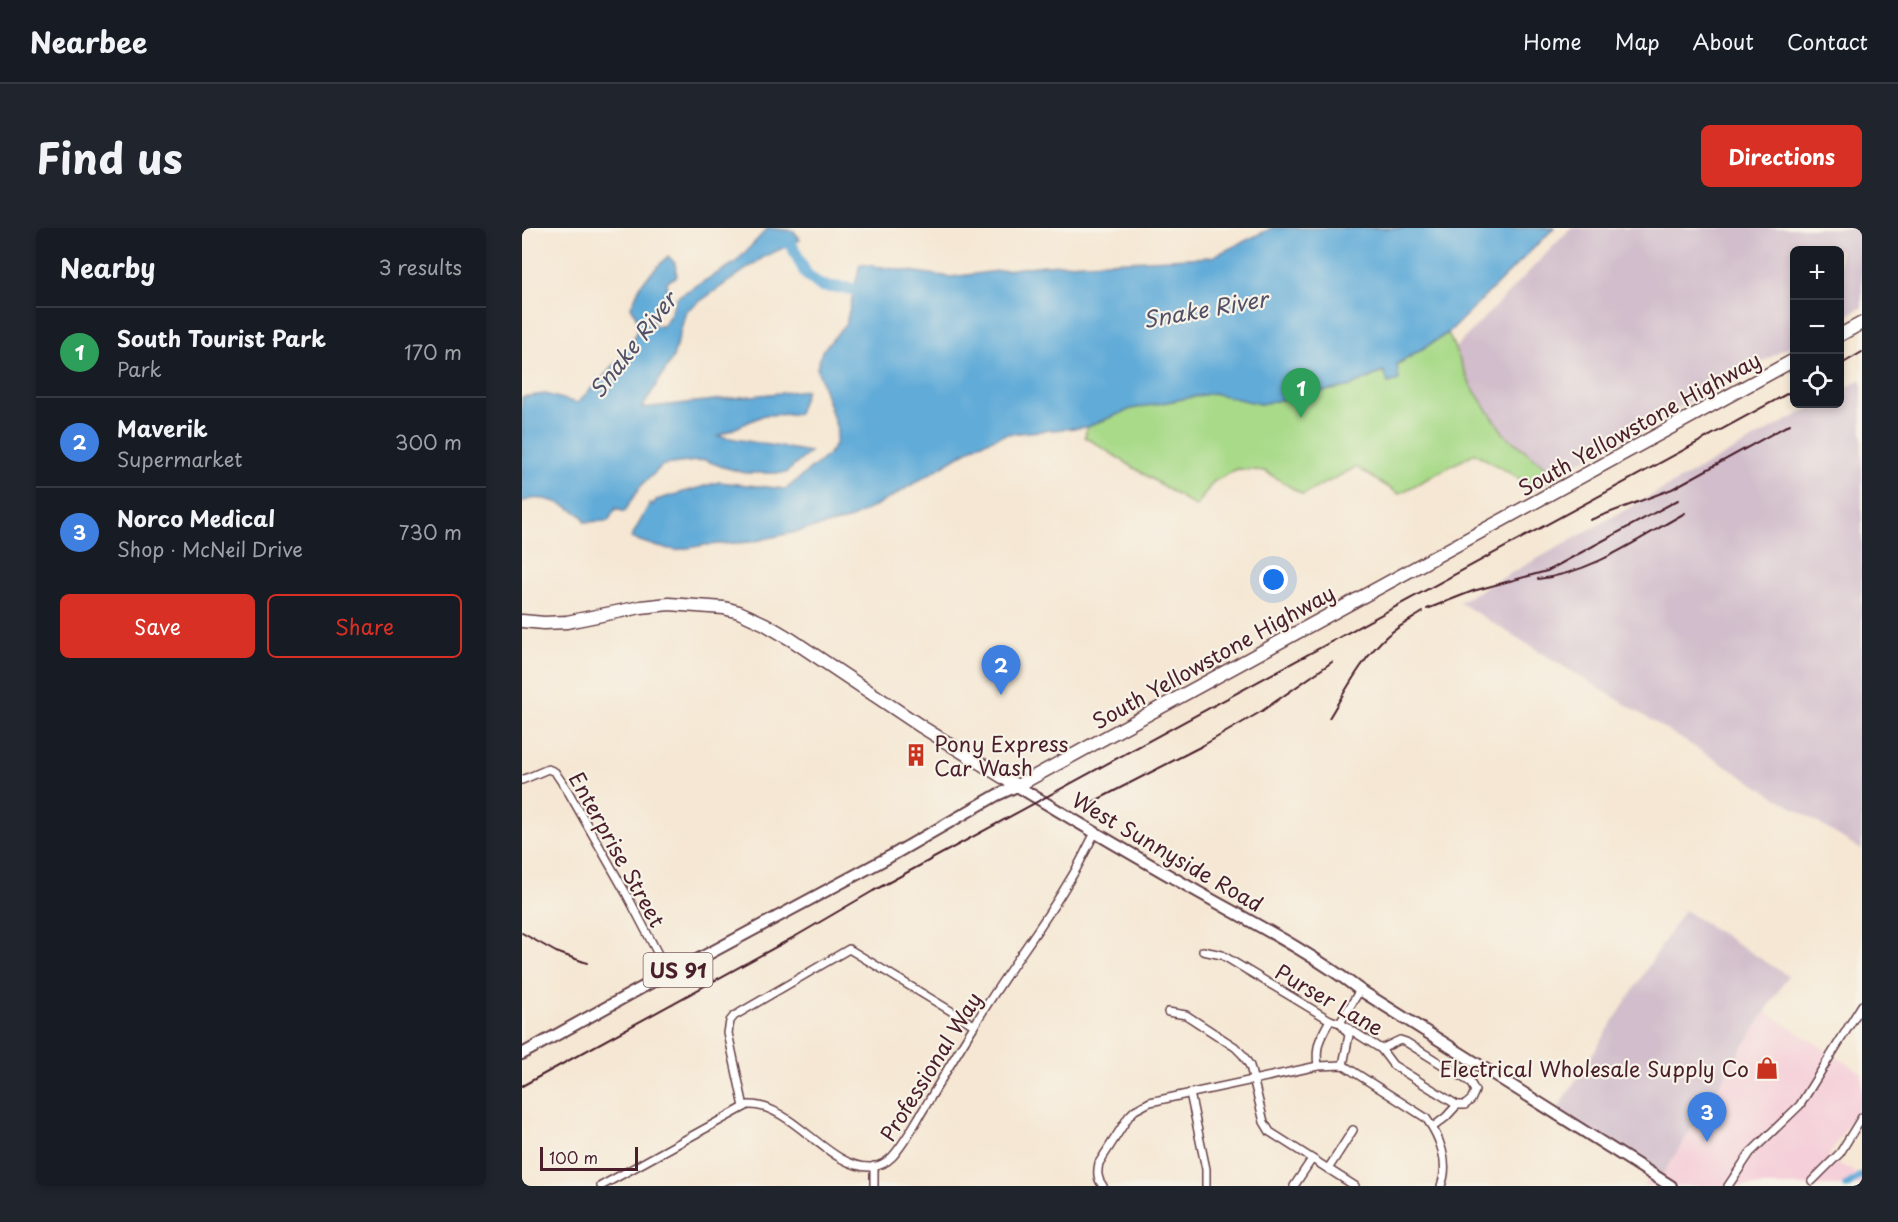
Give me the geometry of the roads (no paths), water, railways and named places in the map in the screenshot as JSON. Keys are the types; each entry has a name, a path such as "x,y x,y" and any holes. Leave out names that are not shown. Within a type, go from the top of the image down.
{"highway":[{"path":"1844,333 1862,323"},
{"name":"South Yellowstone Highway","path":"1017,786 1790,362"},
{"name":"West Sunnyside Road","path":"522,621 567,622 641,607 669,604 724,608 739,612 792,640 922,727 1017,786"}],"main road":[{"name":"West Sunnyside Road","path":"1017,786 1272,933 1671,1186"},
{"name":"South Yellowstone Highway","path":"522,1054 652,982 889,858 997,795 1017,786"}],"street":[{"name":"Enterprise Street","path":"522,780 539,771 548,769 555,772 627,895 669,975"},
{"name":"Professional Way","path":"744,1107 756,1105 772,1110 847,1161 859,1166 874,1166 886,1161 895,1152 915,1122 974,1025 1070,881 1095,833"},
{"path":"601,1186 744,1107 728,1033 730,1021 734,1016 849,949 974,1025"},
{"name":"Purser Lane","path":"1203,951 1222,955 1381,1049 1400,1040 1406,1042 1470,1082 1475,1091 1473,1097 1465,1105 1458,1105"},
{"path":"1343,1065 1349,1035 1340,1023 1360,990"},
{"path":"1728,1186 1754,1148 1800,1105 1862,1005"},
{"path":"1168,1012 1186,1016 1243,1055 1250,1066 1264,1122 1270,1132 1355,1186"},
{"path":"1318,1066 1316,1052 1320,1038 1330,1020"},
{"path":"1381,1049 1393,1065 1458,1105 1433,1127"},
{"path":"1103,1186 1097,1172 1099,1163 1135,1110 1150,1102 1318,1066 1343,1065 1419,1113 1433,1127 1442,1147 1444,1172 1441,1186"},
{"path":"1190,1093 1206,1169 1206,1186"},
{"path":"1812,1181 1840,1153 1862,1117"},
{"path":"1328,1169 1353,1130"},
{"path":"1294,1186 1312,1159"},
{"path":"874,1166 874,1186"}],"water":[{"path":"768,228 794,231 800,240 764,257 686,311 673,358 642,408 806,390 798,414 764,415 718,436 810,452 786,473 746,473 705,460 663,465 640,487 624,512 616,508 608,521 584,522 583,517 570,508 546,499 529,499 522,502 522,397 545,394 577,403 631,344 638,325 631,307 641,284 668,256 675,263 677,276 667,282 668,300 655,309 652,325 663,326 677,297 735,263"},
{"path":"1272,228 1554,228 1448,333 1397,364 1399,380 1388,383 1384,371 1351,386 1260,404 1213,393 1131,409 1087,427 1006,434 977,445 890,498 848,520 751,542 705,545 676,550 631,538 650,503 653,505 656,500 719,482 786,489 828,455 835,445 837,429 817,368 822,351 846,324 860,264 951,277 1044,265 1212,257"}],"waterway":[{"name":"Snake River","path":"775,239 791,244 806,274 821,286 854,289 868,295"},
{"path":"1846,1186 1862,1175"}],"railway":[{"path":"1844,363 1862,352"},
{"path":"522,1086 796,936 873,891 1790,392"},
{"path":"1590,520 1672,489 1790,424"},
{"path":"1427,609 1473,591 1547,571 1678,500"},
{"path":"1538,579 1577,570 1614,554 1685,513"},
{"path":"1329,718 1371,653 1392,632 1423,612"},
{"path":"1089,804 1202,746 1262,711 1332,662"},
{"path":"522,933 556,952 587,963"}],"place":[{"name":"South Tourist Park","path":"1301,418"},
{"name":"Maverik","path":"1001,695"},
{"name":"Pony Express Car Wash","path":"916,755"},
{"name":"Electrical Wholesale Supply Co","path":"1767,1068"},
{"name":"Norco Medical","path":"1707,1142"}]}
